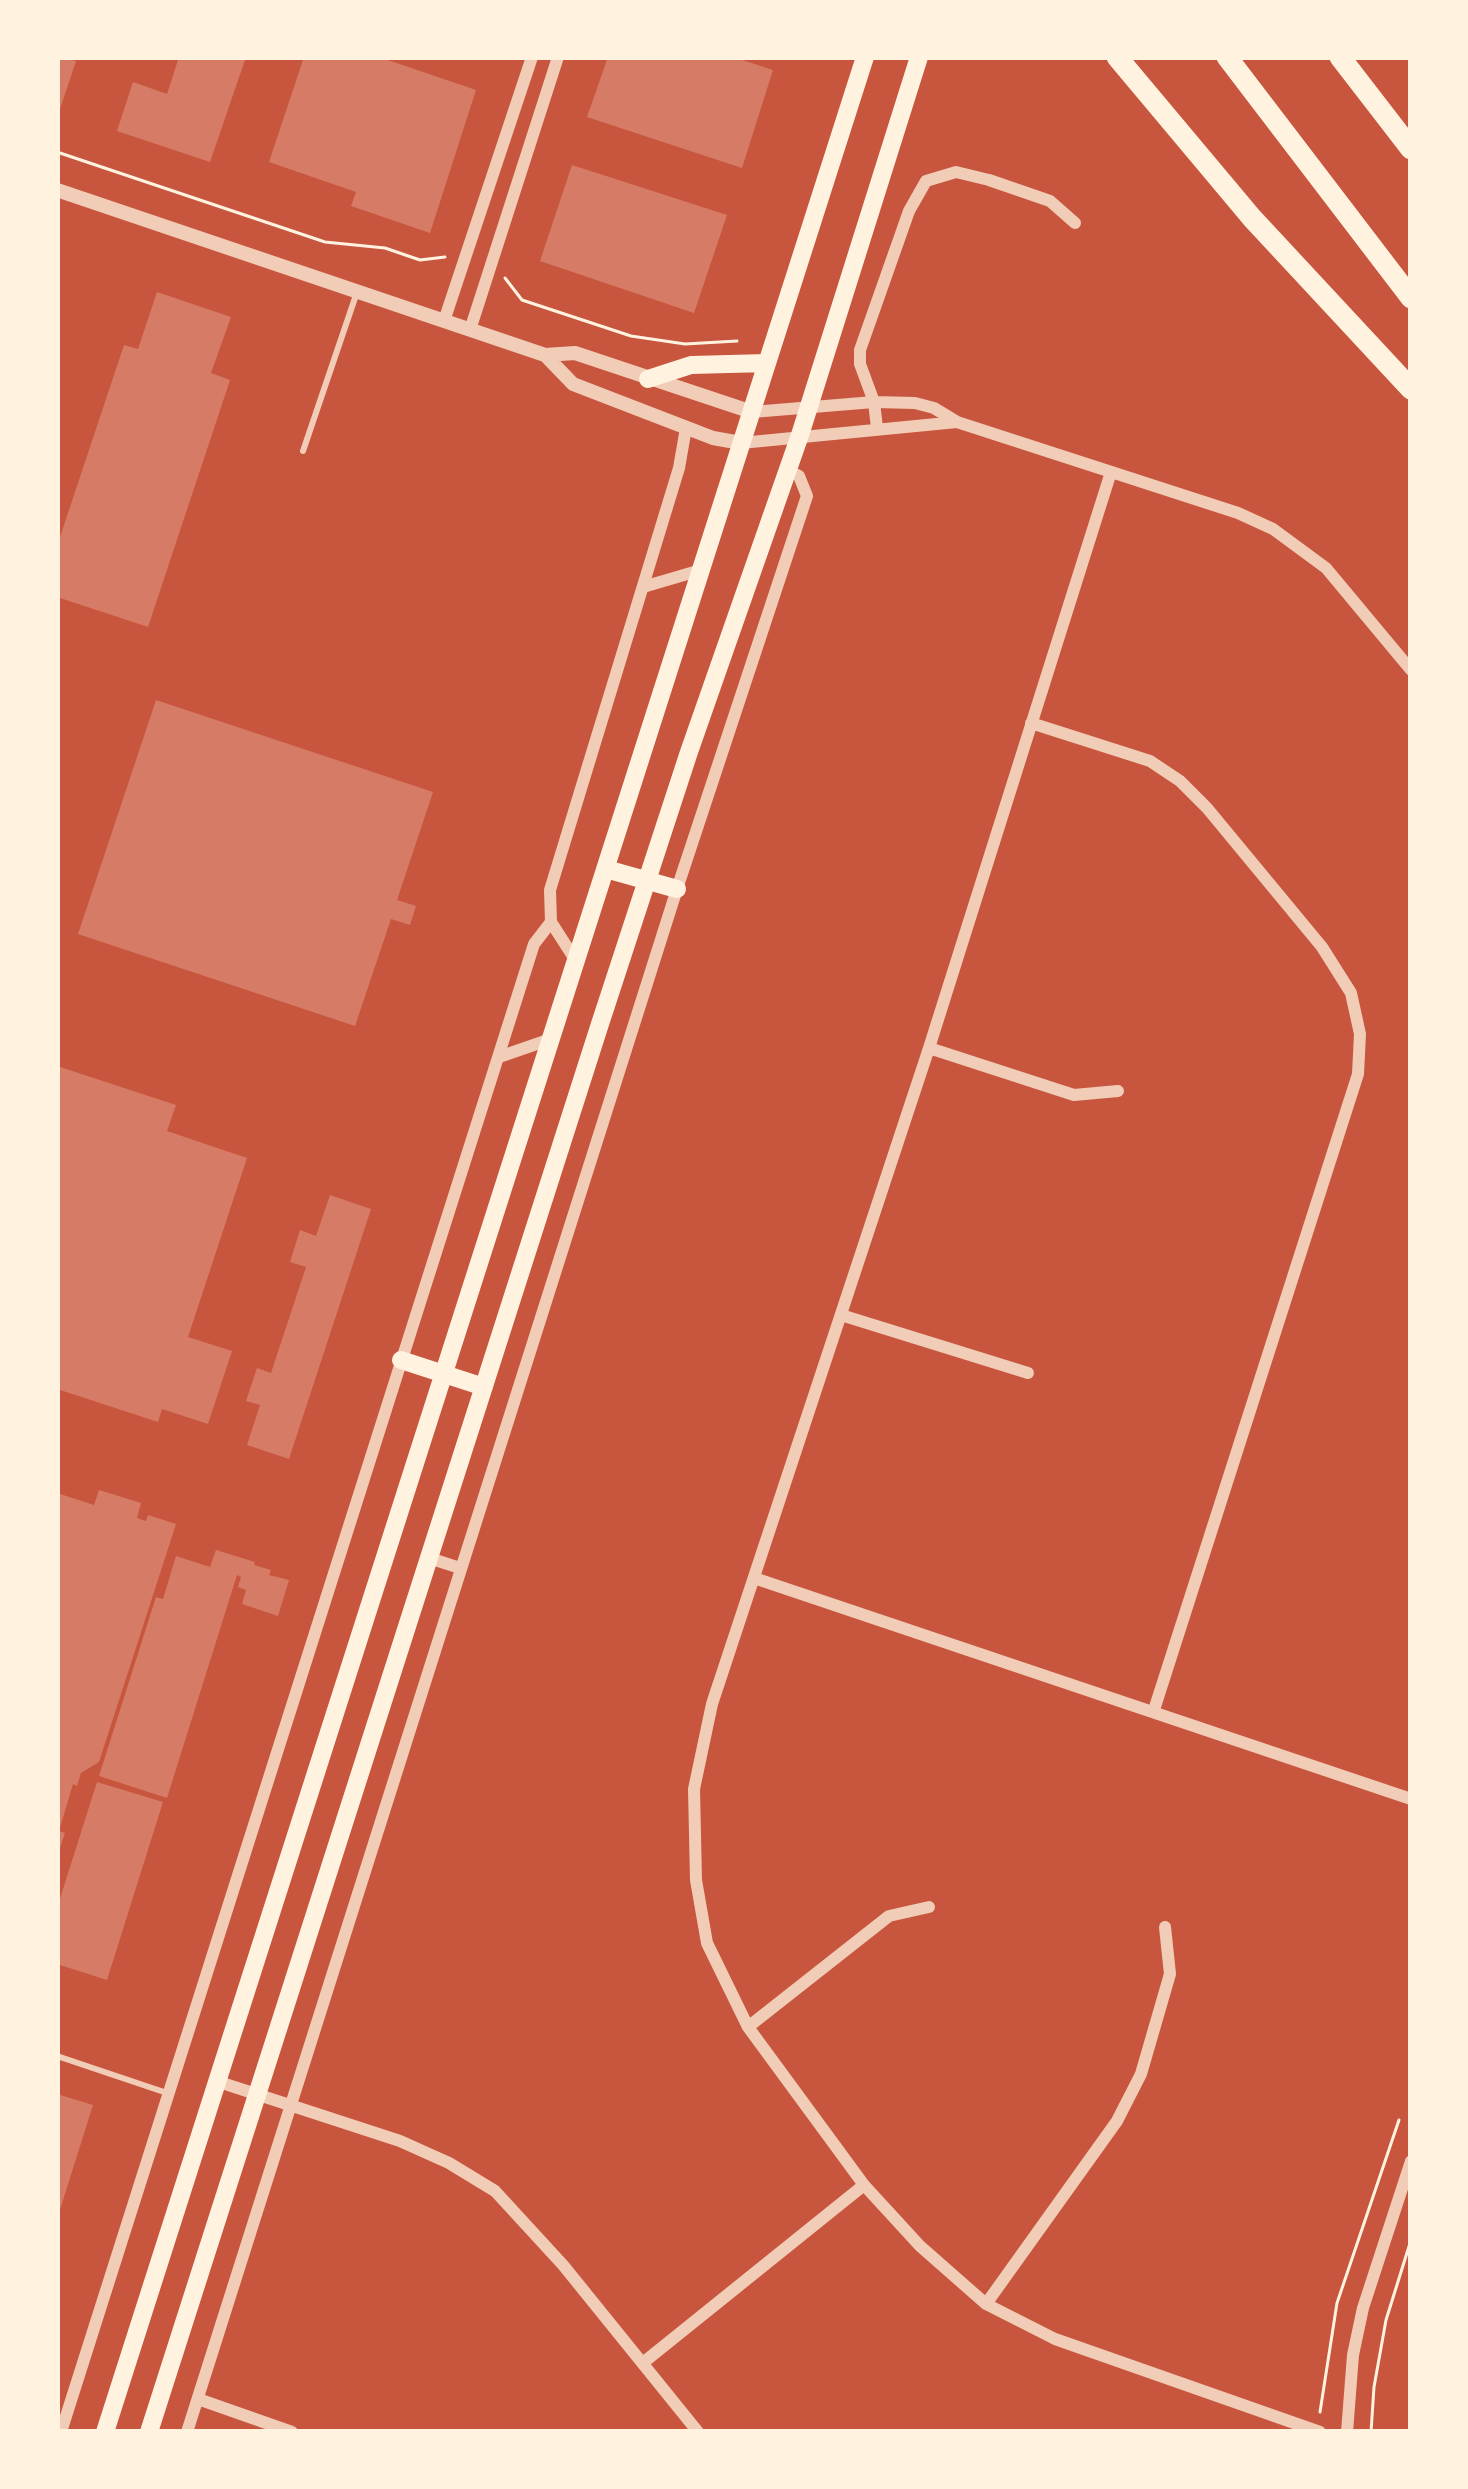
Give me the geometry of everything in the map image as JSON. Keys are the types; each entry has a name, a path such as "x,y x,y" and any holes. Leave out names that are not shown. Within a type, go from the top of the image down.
{"highway":[{"path":"105,2432 866,57"},
{"path":"149,2432 646,880 809,409 919,57"},
{"path":"1117,57 1252,218 1411,389"},
{"path":"1227,57 1411,298"},
{"path":"1340,57 1411,149"},
{"path":"648,379 692,364 767,363"},
{"path":"606,869 676,889"},
{"path":"401,1360 484,1387"}],"street":[{"path":"444,321 532,57"},
{"path":"470,330 558,57"},
{"path":"526,74 549,82"},
{"path":"877,428 860,350 903,226 926,181 956,172 989,180 1050,201 1075,223"},
{"path":"57,190 545,355 575,353 752,412 915,403 957,422 1238,513 1289,540 1342,585 1411,670"},
{"path":"545,355 573,384 722,441 957,422"},
{"path":"577,961 551,922 550,890 680,468 686,428"},
{"path":"187,2432 676,889 807,496 799,476 788,470"},
{"path":"1111,472 929,1048 712,1704 694,1789 696,1880 707,1943 748,2027 864,2185 920,2246 986,2304 1055,2339 1320,2432"},
{"path":"643,587 701,570"},
{"path":"1031,723 1150,761 1180,781 1208,808 1322,947 1352,992 1360,1034 1358,1074 1154,1710"},
{"path":"61,2432 534,944 551,922"},
{"path":"499,1057 551,1039"},
{"path":"929,1048 1075,1095 1118,1091"},
{"path":"841,1315 1028,1373"},
{"path":"429,1558 460,1568"},
{"path":"757,1579 1411,1799"},
{"path":"748,2027 889,1916 928,1907"},
{"path":"986,2304 1117,2121 1141,2074 1170,1974 1165,1927"},
{"path":"216,2081 400,2141 449,2163 495,2192 518,2212 698,2432"},
{"path":"1347,2432 1351,2372 1363,2308 1411,2161"},
{"path":"644,2362 864,2185"},
{"path":"198,2399 292,2432"}],"lane":[{"path":"303,451 357,291"},
{"path":"57,2056 167,2093"}],"path":[{"path":"57,152 325,242 385,248 420,260 441,256 463,264"},
{"path":"507,279 522,300 632,336 685,344 737,340"},
{"path":"1320,2432 1337,2303 1400,2120"},
{"path":"1371,2432 1386,2320 1411,2240"}],"building":[{"path":"57,57 76,61 58,115 57,115"},
{"path":"179,57 246,57 210,162 117,131 133,82 167,94"},
{"path":"304,57 379,57 476,90 430,233 351,206 356,192 269,162"},
{"path":"608,57 733,57 773,70 742,168 587,117"},
{"path":"572,165 727,215 694,313 540,261"},
{"path":"157,292 231,317 211,373 230,380 148,627 57,597 57,546 124,345 138,349"},
{"path":"156,700 433,792 397,900 416,906 410,925 391,919 355,1026 78,934"},
{"path":"57,1066 176,1105 167,1131 247,1158 188,1337 232,1351 208,1424 162,1409 158,1422 57,1389"},
{"path":"330,1195 371,1209 289,1459 247,1445 260,1405 246,1401 257,1368 271,1373 306,1267 290,1262 300,1230 316,1236"},
{"path":"99,1490 141,1503 137,1518 146,1521 148,1515 176,1524 99,1762 81,1773 77,1786 73,1784 59,1831 65,1833 58,1854 57,1493 94,1505"},
{"path":"216,1550 255,1562 271,1570 269,1575 289,1580 278,1616 242,1604 246,1590 238,1587 241,1577 237,1575 167,1798 99,1776 156,1597 163,1599 176,1556 210,1567"},
{"path":"97,1782 163,1802 107,1980 57,1964 57,1908"},
{"path":"57,2094 93,2105 58,2216 57,2216"}]}
